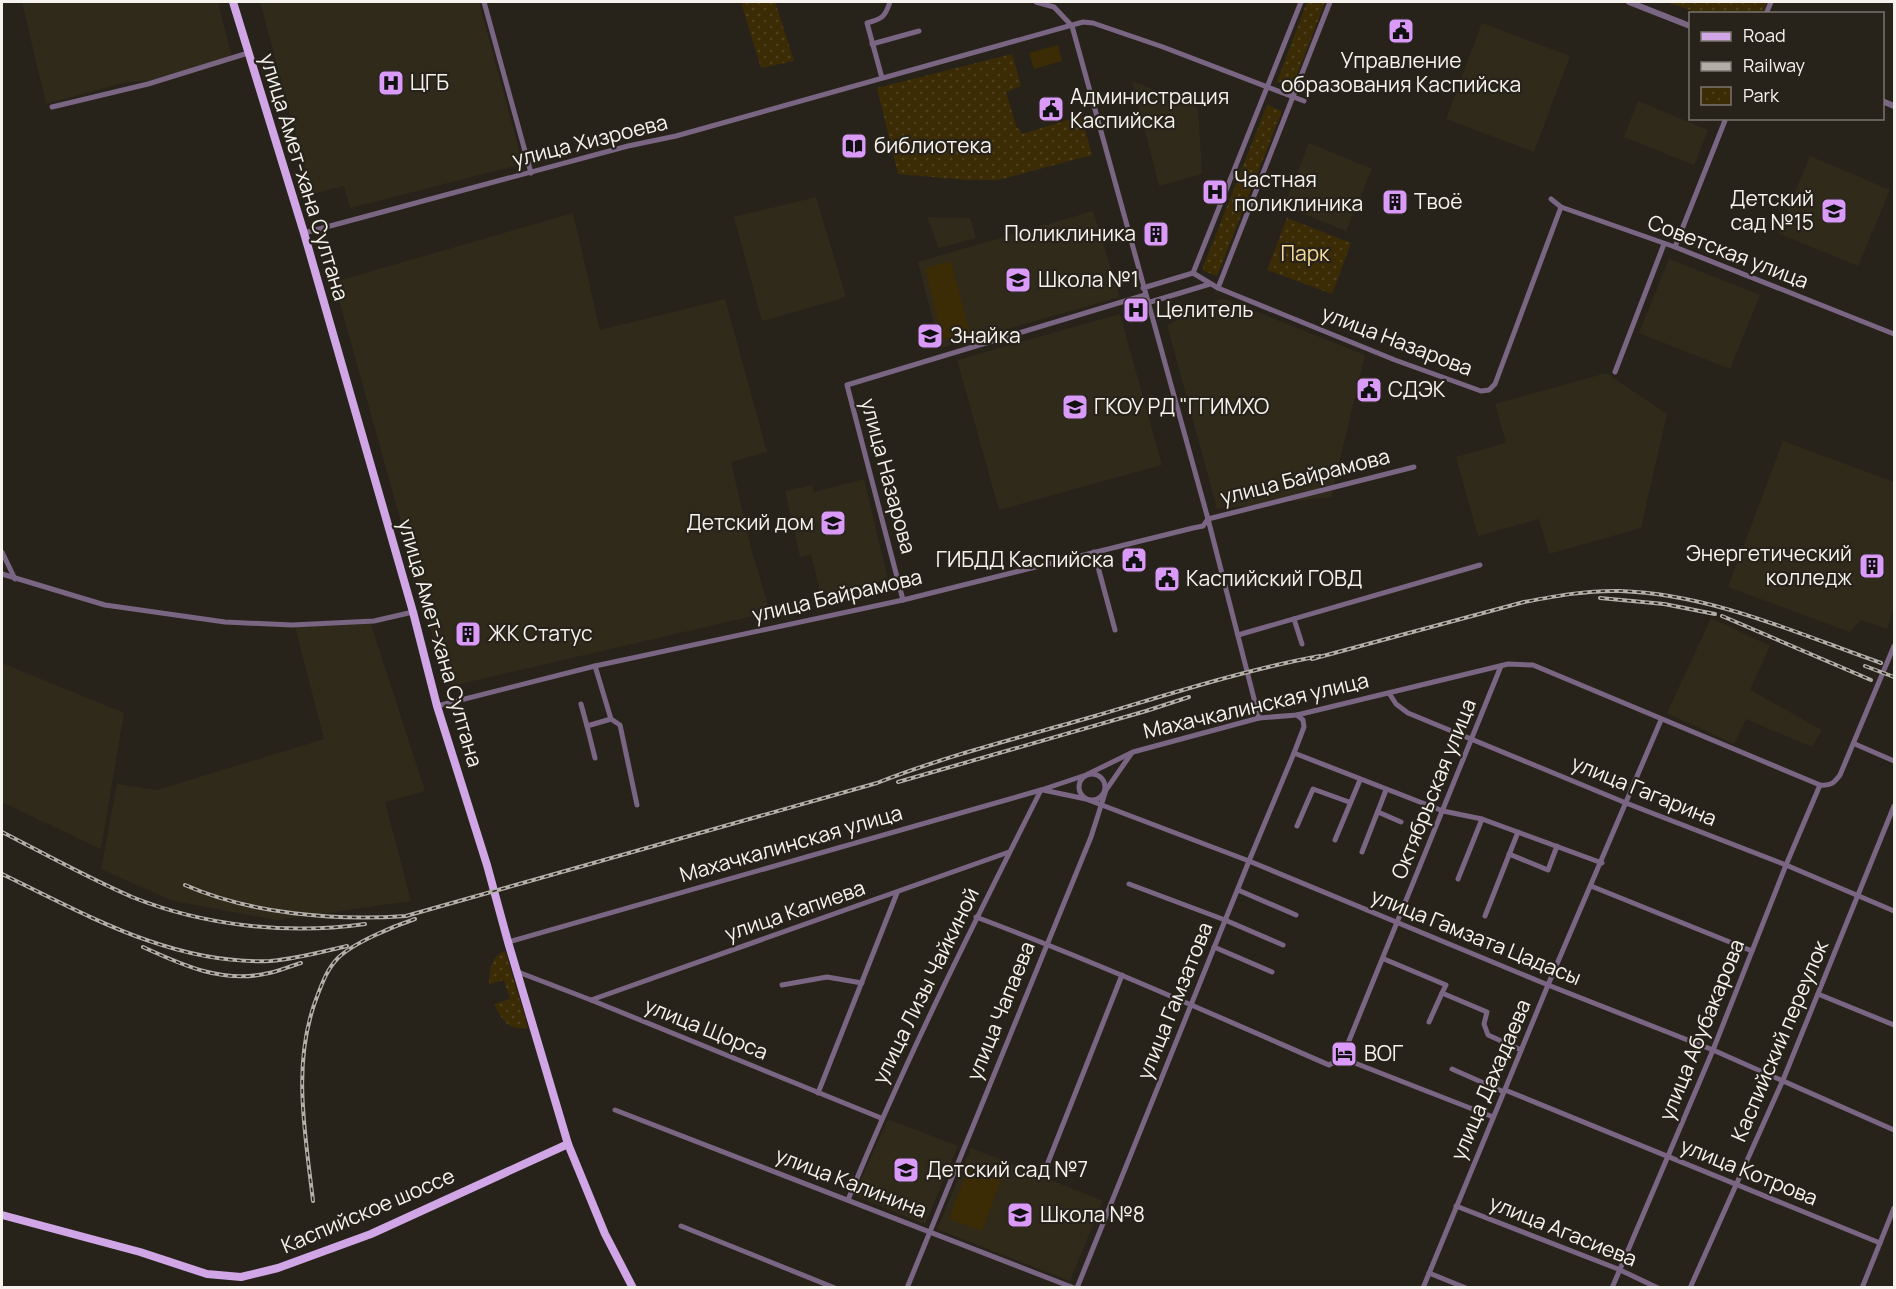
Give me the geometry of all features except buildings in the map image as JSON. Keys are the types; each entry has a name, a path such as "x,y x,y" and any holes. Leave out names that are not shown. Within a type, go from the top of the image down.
{"main road":[{"name":"улица Амет-хана Султана","path":"233,2 304,233 413,612 437,706 487,865 568,1144 605,1234 633,1287"},
{"name":"Каспийское шоссе","path":"2,1215 140,1252 207,1274 241,1277 278,1268 371,1234 568,1144"}],"street":[{"path":"484,2 531,173"},
{"path":"882,78 867,22 881,19 890,2"},
{"path":"1036,2 1054,7 1072,26 1208,519 1259,718"},
{"path":"1143,288 1193,273 1300,2"},
{"path":"1218,288 1330,2"},
{"path":"1629,2 1689,26"},
{"name":"улица Хизроева","path":"304,233 628,146 676,136 1083,22 1093,22 1268,87"},
{"path":"872,44 919,31"},
{"path":"52,107 148,84 248,53"},
{"path":"1268,87 1304,101"},
{"path":"1675,247 1725,120"},
{"name":"Советская улица","path":"1551,199 1561,207 1675,247 1894,334"},
{"name":"улица Назарова","path":"1193,273 1218,288 1395,360 1481,391 1489,390 1495,384 1561,207"},
{"path":"1615,372 1664,244"},
{"path":"1148,303 1210,284"},
{"name":"улица Назарова","path":"903,600 847,385 1145,295"},
{"name":"улица Байрамова","path":"437,706 595,666 903,600 1203,526 1208,519 1414,468"},
{"path":"2,552 15,579"},
{"path":"1094,552 1115,630"},
{"path":"1238,635 1480,565"},
{"path":"2,574 105,605 225,622 292,625 374,621 413,612"},
{"path":"1294,619 1302,644"},
{"path":"1894,646 1855,744 1894,761"},
{"name":"Махачкалинская улица","path":"508,942 1041,790 1086,775 1133,752 1259,718 1297,714 1508,664 1533,665 1820,785 1834,784 1855,744"},
{"path":"595,666 611,719 620,725 637,805"},
{"name":"Октябрьская улица","path":"1342,1058 1501,666"},
{"name":"улица Гагарина","path":"1389,693 1393,701 1403,710 1894,911"},
{"path":"581,704 595,758"},
{"name":"улица Гамзатова","path":"1076,1287 1294,753 1304,727 1303,720 1297,714"},
{"path":"587,726 611,719"},
{"name":"улица Дахадаева","path":"1423,1287 1548,985 1662,720"},
{"name":"улица Чапаева","path":"907,1287 1091,837 1106,790 1133,752"},
{"path":"1294,753 1443,811 1482,819 1602,862"},
{"path":"1095,773 1102,778 1106,790 1098,799 1086,799 1079,789 1080,780 1086,775 1095,773"},
{"path":"1335,840 1360,780"},
{"name":"улица Абубакарова","path":"1612,1287 1713,1050 1820,785"},
{"path":"1297,826 1312,789 1349,802"},
{"name":"улица Гамзата Цадасы","path":"1041,790 1086,799 1249,861 1548,985 1713,1050 1894,1130"},
{"name":"улица Лизы Чайкиной","path":"848,1200 881,1119 976,917 1041,790"},
{"path":"1362,852 1386,790"},
{"name":"Каспийский переулок","path":"1690,1287 1783,1080 1894,806"},
{"path":"1378,812 1401,822"},
{"path":"1458,879 1482,819"},
{"path":"1485,916 1518,832"},
{"path":"1509,854 1548,870 1557,846"},
{"name":"улица Капиева","path":"591,1000 1009,852"},
{"path":"1129,884 1225,920 1283,945"},
{"path":"1591,886 1752,951"},
{"path":"1238,890 1296,915"},
{"path":"818,1093 897,893"},
{"path":"976,917 1122,975 1329,1065 1342,1058 1493,1117"},
{"path":"1214,947 1272,972"},
{"path":"1384,959 1446,985 1429,1022"},
{"name":"улица Щорса","path":"518,972 881,1119"},
{"path":"1045,1170 1122,975"},
{"path":"782,985 827,977 862,983"},
{"path":"1442,993 1487,1012 1484,1024 1488,1035 1521,1050"},
{"path":"1818,994 1894,1025"},
{"name":"улица Котрова","path":"1452,1069 1737,1183 1880,1244"},
{"name":"улица Калинина","path":"615,1110 1076,1287"},
{"name":"улица Агасиева","path":"1456,1206 1618,1269 1658,1287"},
{"path":"1862,1287 1894,1208"},
{"path":"681,1226 835,1287"},
{"path":"1429,1273 1466,1287"}],"shaded area":[{"path":"22,2 218,2 232,57 146,81 127,82 46,104"},
{"name":"ЦГБ","path":"260,2 479,2 523,164 350,208 344,186 312,194"},
{"path":"1482,23 1570,56 1534,152 1446,119"},
{"path":"1132,81 1198,108 1202,174 1159,186"},
{"path":"1638,101 1708,130 1694,165 1624,137"},
{"path":"1309,143 1372,169 1346,231 1284,206"},
{"name":"Детский сад №15","path":"1810,156 1890,190 1858,266 1778,233"},
{"path":"816,197 846,297 762,321 734,217"},
{"name":"Школа №1","path":"1093,211 1120,297 940,348 918,262"},
{"path":"573,213 600,330 725,299 767,452 731,462 751,548 770,612 447,687 334,282"},
{"path":"927,217 970,218 976,238 939,248"},
{"path":"1669,259 1760,295 1730,369 1639,333"},
{"path":"1222,298 1365,355 1331,497 1217,509 1167,325"},
{"path":"1120,314 1162,465 999,510 957,360"},
{"path":"1606,373 1667,414 1641,528 1549,554 1539,519 1478,536 1456,457 1506,443 1495,404"},
{"path":"1783,441 1894,482 1894,608 1887,629 1861,620 1850,632 1728,587"},
{"name":"Детский дом","path":"864,479 888,579 821,595 811,555 800,557 785,491 812,485 814,492"},
{"path":"1711,618 1770,646 1750,690 1822,730 1812,747 1746,719 1734,744 1667,713"},
{"path":"370,621 425,791 385,802 411,901 277,920 173,901 101,869 117,784 157,790 324,739 294,623"},
{"path":"2,663 124,713 101,849 2,802"},
{"name":"Детский сад №7","path":"888,1119 958,1146 925,1224 854,1195"},
{"name":"Школа №8","path":"971,1148 1103,1201 1070,1281 937,1229"}],"green space":[{"path":"741,2 775,2 794,61 761,68"},
{"path":"1307,2 1325,2 1292,88 1277,82"},
{"path":"1667,2 1767,2 1763,12 1695,12"},
{"path":"1058,45 1062,61 1034,69 1029,53"},
{"path":"1012,54 1021,86 1006,92 1017,129 1019,128 1022,134 1081,116 1092,155 998,180 967,180 898,174 877,88"},
{"path":"1267,105 1282,111 1217,276 1202,270"},
{"name":"Парк","path":"1287,218 1351,243 1332,294 1267,270"},
{"path":"951,261 970,333 943,340 925,268"},
{"path":"505,951 528,1028 510,1026 494,1004 510,999 504,980 489,984 494,961"},
{"path":"970,1163 1003,1175 982,1231 949,1219"}],"railway":[{"path":"1312,659 1524,602 1584,592 1620,591 1687,599 1720,607 1881,663"},
{"path":"1600,598 1664,604 1715,614"},
{"path":"1722,616 1871,680"},
{"path":"185,885 237,903 265,909 322,916 406,916 877,783 958,755 1207,683 1320,656"},
{"path":"1865,666 1894,677"},
{"path":"898,782 1189,697"},
{"path":"2,832 132,897 188,915 247,926 277,928 365,924"},
{"path":"2,874 98,921 165,946 199,955 234,960 270,961 347,946"},
{"path":"313,1201 304,1122 302,1070 310,1019 318,994 331,966 345,952 374,936 415,919"},
{"path":"143,947 174,961 220,975 252,976 301,963"}],"place":[{"name":"Управление образования Каспийска","path":"1401,31"},
{"name":"ЦГБ","path":"391,83"},
{"name":"Администрация Каспийска","path":"1051,109"},
{"name":"библиотека","path":"854,146"},
{"name":"Частная поликлиника","path":"1215,192"},
{"name":"Твоё","path":"1395,202"},
{"name":"Детский сад №15","path":"1834,211"},
{"name":"Поликлиника","path":"1156,234"},
{"name":"Школа №1","path":"1018,280"},
{"name":"Целитель","path":"1136,310"},
{"name":"Знайка","path":"930,336"},
{"name":"СДЭК","path":"1369,390"},
{"name":"ГКОУ РД \"ГГИМХО","path":"1075,407"},
{"name":"Детский дом","path":"833,523"},
{"name":"ГИБДД Каспийска","path":"1134,560"},
{"name":"Энергетический колледж","path":"1872,566"},
{"name":"Каспийский ГОВД","path":"1167,579"},
{"name":"ЖК Статус","path":"468,634"},
{"name":"ВОГ","path":"1344,1054"},
{"name":"Детский сад №7","path":"906,1170"},
{"name":"Школа №8","path":"1020,1215"}]}
